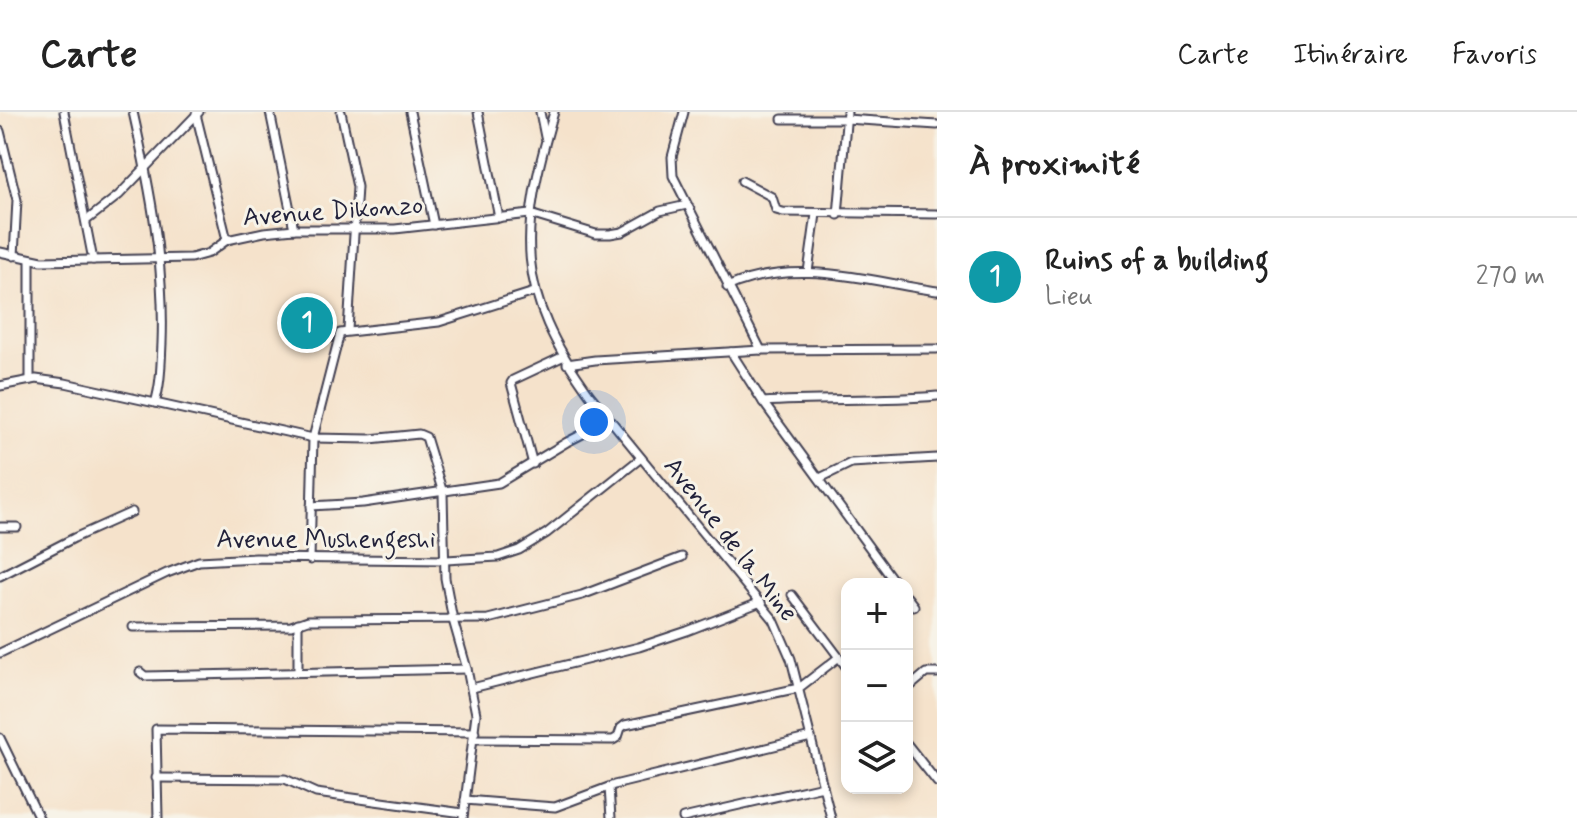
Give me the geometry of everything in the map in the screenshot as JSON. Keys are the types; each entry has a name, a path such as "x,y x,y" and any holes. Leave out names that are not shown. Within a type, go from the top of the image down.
{"street":[{"path":"64,112 93,260"},
{"path":"133,112 161,260 163,327 160,386 155,403"},
{"path":"270,112 294,229"},
{"path":"341,112 357,187 348,330"},
{"path":"410,112 434,225"},
{"path":"478,112 499,218"},
{"path":"540,112 546,140"},
{"name":"Avenue de la Mine","path":"554,112 537,170 530,214 534,292 565,360 610,420 761,602 784,640 831,818"},
{"path":"684,112 671,168 727,287 761,350"},
{"path":"87,220 119,195 197,113"},
{"path":"197,113 227,240"},
{"path":"782,119 847,116 937,125"},
{"path":"838,215 847,116"},
{"path":"0,131 17,200 14,256"},
{"path":"742,181 772,197 779,211 838,215 937,214"},
{"path":"530,214 596,234 610,234 622,232 660,211 687,205"},
{"name":"Avenue Dikonzo","path":"0,252 30,260 161,260 199,257 227,240 294,229 434,225 530,214"},
{"path":"808,272 816,214"},
{"path":"30,260 30,380"},
{"path":"727,287 762,274 808,272 852,276 937,291"},
{"path":"310,560 313,438 338,336 348,330 439,322 534,292"},
{"path":"533,464 511,383 565,360 761,350 937,349"},
{"path":"731,352 763,402 892,578"},
{"path":"0,386 30,380 65,383 313,438 370,439 423,435 428,440 443,493 445,578 472,688 475,735 463,816 316,793 285,779 156,778"},
{"path":"763,402 801,399 865,401 937,396"},
{"path":"311,506 363,503 499,483 610,420"},
{"name":"Avenue Mushengeshi","path":"0,653 167,573 199,561 498,557 527,546 641,458"},
{"path":"820,478 851,463 937,458"},
{"path":"0,576 132,512"},
{"path":"0,527 17,527"},
{"path":"133,627 291,626 308,620 488,619 582,595 682,557"},
{"path":"792,595 841,660"},
{"path":"472,688 639,647 761,602"},
{"path":"298,623 298,671"},
{"path":"158,818 156,729 613,740 625,725 799,688 839,657"},
{"path":"140,672 145,676 467,669"},
{"path":"913,684 926,673 937,673"},
{"path":"465,800 550,808 609,787 811,737"},
{"path":"0,738 39,818"},
{"path":"913,752 937,782"},
{"path":"683,818 823,786"},
{"path":"609,787 611,818"}],"place":[{"name":"Ruins of a building","path":"307,323"}]}
